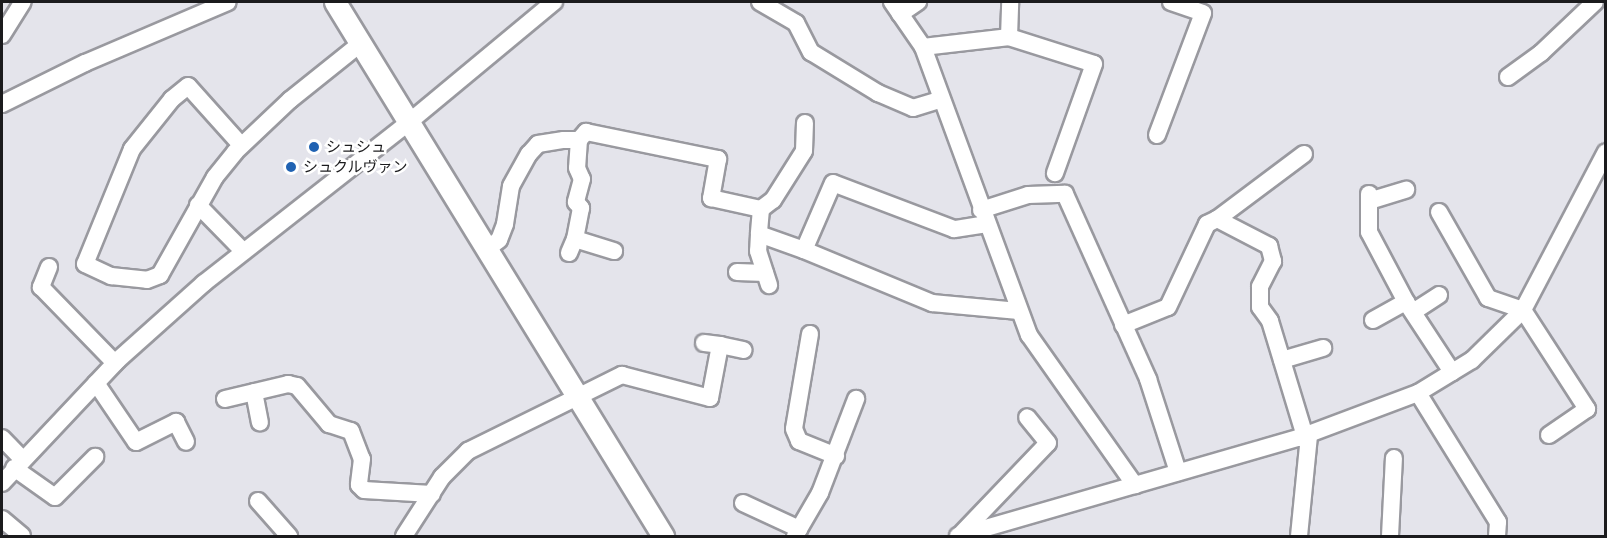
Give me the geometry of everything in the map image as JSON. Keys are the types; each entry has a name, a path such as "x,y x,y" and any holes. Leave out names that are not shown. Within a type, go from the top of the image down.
{"street":[{"path":"2,35 23,2"},
{"path":"2,104 84,63 228,2"},
{"path":"335,2 663,537"},
{"path":"2,483 116,363 243,251 408,123 554,2"},
{"path":"760,2 796,23 811,52 878,93 913,108 939,100"},
{"path":"918,2 896,8 922,47 939,100 1029,335 1135,485"},
{"path":"1010,2 1010,37"},
{"path":"1157,135 1203,13 1171,2"},
{"path":"1508,77 1541,53 1595,2"},
{"path":"922,47 1010,37 1100,66 1055,173"},
{"path":"241,145 188,86 172,99 132,149 85,264 111,276 147,280 160,274 198,205 241,145 360,44"},
{"path":"737,272 767,279 758,251 761,209 773,200 804,150 805,123"},
{"path":"614,251 572,246 581,208 576,202 582,179 577,168 579,140 586,132 718,159 711,198 761,209"},
{"path":"487,249 502,232 511,186 529,154 538,144 579,140"},
{"path":"967,535 1307,435 1418,393 1472,360 1523,310 1605,152"},
{"path":"1123,325 1168,307 1207,225 1304,154"},
{"path":"804,250 833,183 954,229 1028,195 1065,194 1148,379 1178,472"},
{"path":"1406,190 1369,198 1369,232 1410,307 1452,372"},
{"path":"198,205 243,251"},
{"path":"1439,212 1488,298 1523,310 1587,409 1549,435"},
{"path":"1217,219 1269,246 1273,261 1260,287 1260,307 1270,321 1307,435 1299,537"},
{"path":"759,234 804,250 932,303 1019,311"},
{"path":"49,267 41,287 116,363"},
{"path":"1373,320 1439,294"},
{"path":"810,334 794,429 799,441 836,456"},
{"path":"404,537 453,462 468,451 577,400 622,375 710,398 712,344 743,350"},
{"path":"1282,360 1323,348"},
{"path":"96,383 138,448 176,422 186,442"},
{"path":"225,399 288,384 297,386 330,424 351,431 362,459 359,485 363,490 432,494"},
{"path":"254,392 260,422"},
{"path":"1418,393 1498,522 1497,537"},
{"path":"743,503 797,533 836,456 856,399"},
{"path":"967,535 1048,443 1027,417"},
{"path":"2,438 18,464 60,501 95,457"},
{"path":"1390,537 1394,458"},
{"path":"258,501 289,537"},
{"path":"2,519 22,537"}],"place":[{"name":"シュシュ","path":"314,147"},
{"name":"シュクルヴァン","path":"291,167"}]}
